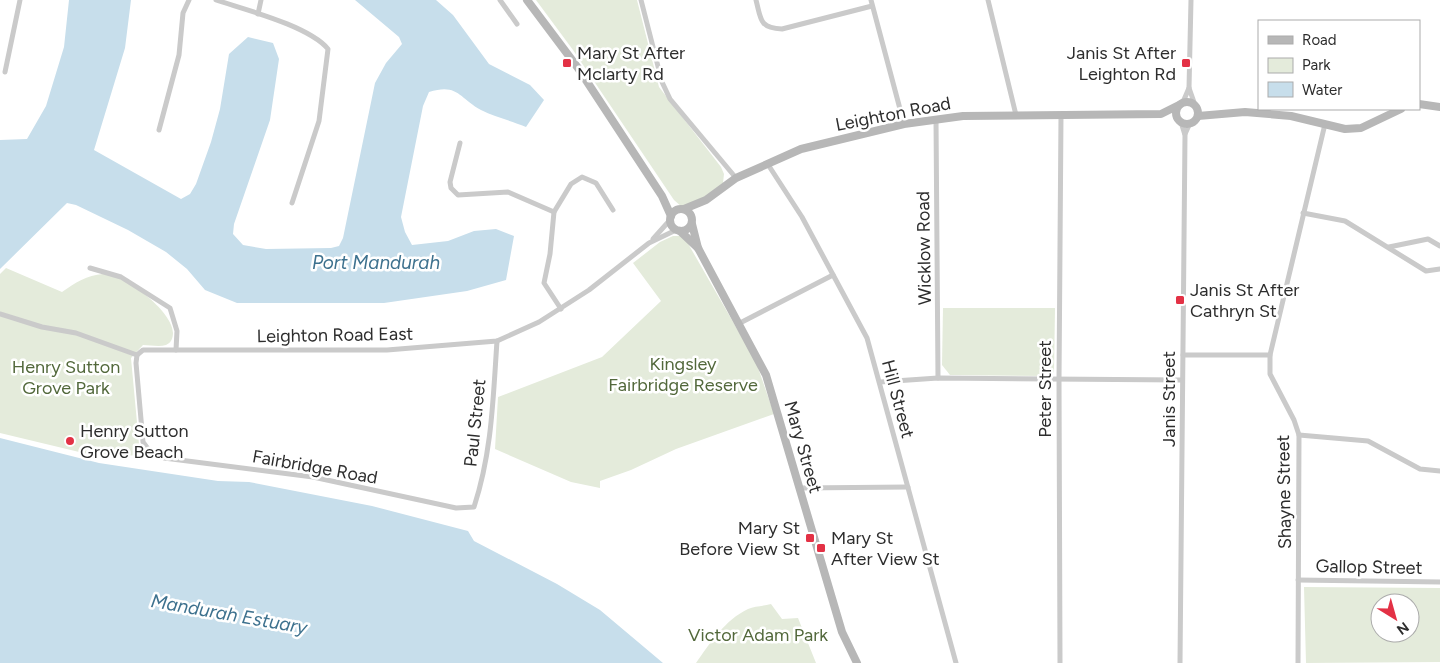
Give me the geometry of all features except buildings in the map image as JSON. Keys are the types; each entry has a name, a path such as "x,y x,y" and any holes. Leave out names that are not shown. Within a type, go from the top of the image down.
{"street":[{"path":"5,72 20,0"},
{"path":"159,130 179,55 183,13 189,0"},
{"path":"216,0 258,14 320,39 328,49 320,121 292,203"},
{"path":"258,14 261,0"},
{"path":"500,0 517,24"},
{"name":"Mary Street","path":"527,0 578,68 662,196 678,231 698,248"},
{"path":"641,0 662,82 670,98 736,178"},
{"path":"756,0 762,22 770,29 782,29 872,3 904,124"},
{"path":"988,0 1016,115"},
{"path":"1191,0 1189,88 1176,112 1183,122 1199,110"},
{"path":"1189,88 1199,110"},
{"path":"1420,102 1432,100 1440,103"},
{"path":"1181,104 1188,102 1199,110 1291,116 1338,126 1359,125 1388,110"},
{"path":"1420,102 1440,107"},
{"name":"Leighton Road","path":"1161,114 1181,104"},
{"path":"1338,126 1345,129 1361,128 1400,110"},
{"name":"Leighton Road","path":"682,209 706,200 736,178 767,162 801,149 936,118 1016,115 1161,114 1183,122"},
{"name":"Peter Street","path":"1060,663 1059,380 1061,115"},
{"name":"Wicklow Road","path":"936,118 938,378"},
{"name":"Janis Street","path":"1180,663 1185,135 1183,122"},
{"name":"Shayne Street","path":"1298,663 1299,435 1294,420 1270,374 1270,355 1325,124"},
{"path":"460,143 450,182 451,188 458,194 508,192 554,212"},
{"name":"Hill Street","path":"767,162 802,217 867,338 956,663"},
{"path":"561,308 544,282 550,254 554,212 571,184 582,178 596,183 613,210"},
{"name":"Mary Street","path":"662,196 690,213 698,248 740,323 766,375 842,632 857,663"},
{"name":"Leighton Road","path":"692,221 706,200"},
{"path":"671,218 682,209"},
{"path":"1303,213 1345,221 1426,272 1440,269"},
{"name":"Leighton Road East","path":"650,244 671,218"},
{"path":"678,231 688,229 692,221"},
{"name":"Leighton Road East","path":"137,355 143,350 387,350 497,341 539,322 589,290 650,244 678,231"},
{"path":"1389,247 1428,239 1440,246"},
{"path":"90,268 121,277 170,308 177,331 176,350"},
{"path":"740,323 834,275"},
{"path":"0,314 42,327 76,333 137,355"},
{"name":"Paul Street","path":"474,507 485,474 497,341"},
{"name":"Fairbridge Road","path":"137,355 136,363 143,442 151,454 164,458 313,478 456,508 474,507"},
{"path":"1183,355 1270,355"},
{"path":"880,382 938,378 1182,380"},
{"path":"1299,435 1368,441 1420,469 1440,471"},
{"path":"799,488 908,487"},
{"name":"Gallop Street","path":"1298,580 1440,582"}],"green space":[{"path":"536,0 637,0 659,87 721,167 724,174 723,183 695,204 682,207 674,200 573,50"},
{"name":"Kingsley Fairbridge Reserve","path":"673,236 681,236 686,240 756,362 774,414 676,449 631,470 600,481 600,488 571,482 495,449 498,397 602,357 661,301 633,263 660,242"},
{"name":"Henry Sutton Grove Park","path":"6,268 62,292 92,276 103,274 112,276 123,280 146,295 165,314 171,324 173,333 170,342 163,346 143,345 131,358 140,455 100,457 0,433 0,274"},
{"path":"943,308 1055,308 1054,372 1046,376 950,375 942,365"},
{"path":"1304,587 1440,588 1440,662 1306,663"},
{"name":"Victor Adam Park","path":"771,604 782,619 798,618 816,663 696,663 732,619 748,609"}],"water":[{"name":"Port Mandurah","path":"69,0 131,0 125,48 94,150 181,199 190,194 196,184 211,142 220,109 229,54 248,37 273,43 279,59 270,120 234,224 233,234 243,245 266,249 331,248 339,246 343,238 375,83 386,63 402,44 399,37 355,0 436,0 453,15 489,64 530,85 544,100 526,127 481,110 458,93 446,89 429,92 423,106 401,217 405,232 412,245 448,241 474,231 496,229 514,236 506,280 467,291 384,303 237,303 205,290 187,269 166,252 128,230 76,205 67,203 0,269 0,140 27,139 46,106 64,47"},
{"name":"Mandurah Estuary","path":"0,438 99,463 218,481 249,482 372,506 468,531 474,541 557,584 600,610 663,663 0,663"}],"place":[{"name":"Mary St After Mclarty Rd","path":"567,63"},
{"name":"Janis St After Leighton Rd","path":"1186,63"},
{"name":"Janis St After Cathryn St","path":"1180,300"},
{"name":"Henry Sutton Grove Beach","path":"70,441"},
{"name":"Mary St Before View St","path":"810,538"},
{"name":"Mary St After View St","path":"821,548"}]}
